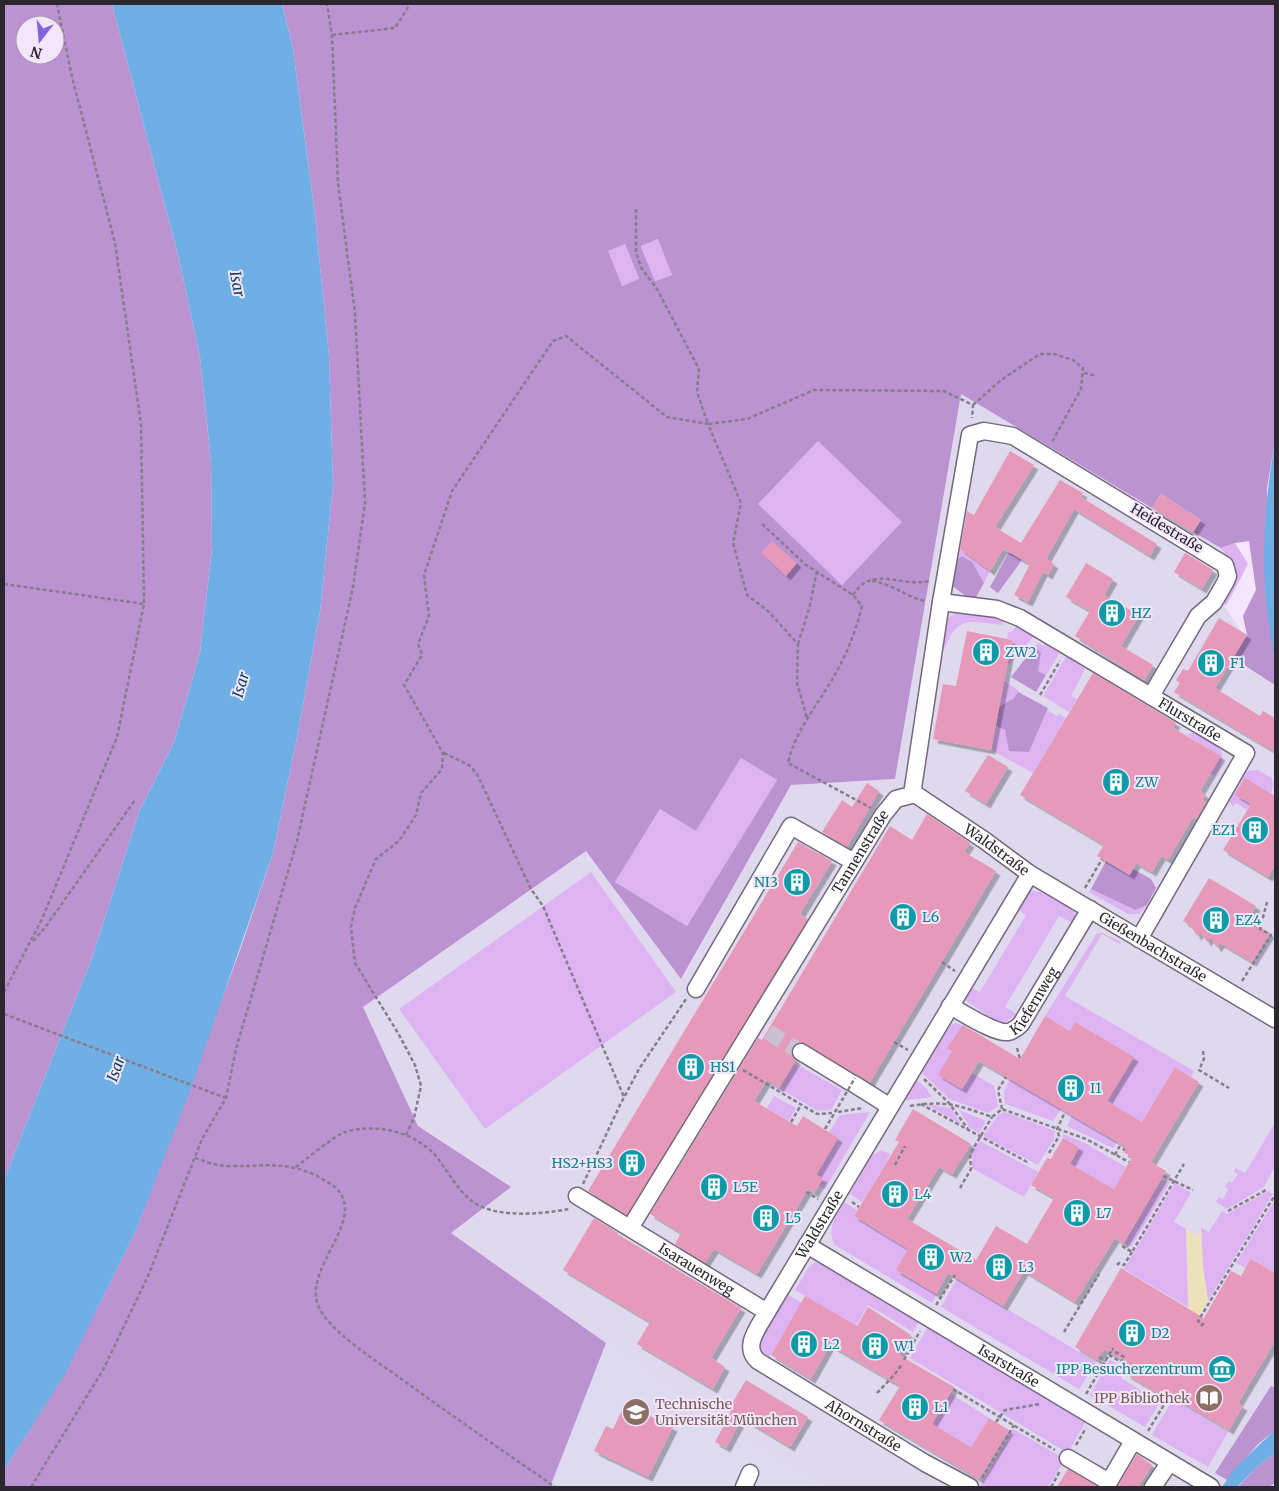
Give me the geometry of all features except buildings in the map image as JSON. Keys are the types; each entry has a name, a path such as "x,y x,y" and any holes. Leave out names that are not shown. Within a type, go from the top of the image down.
{"street":[{"name":"Heidestraße","path":"970,434 984,431 1000,432 1013,436 1221,561 1228,570 1226,583 1214,602 1198,616 1151,696"},
{"path":"916,794 913,788 941,602 970,434"},
{"name":"Flurstraße","path":"941,602 974,604 997,609 1020,618 1246,753 1139,939"},
{"name":"Tannenstraße","path":"630,1228 731,1062 761,1028 816,923 883,815 896,799 916,794"},
{"name":"Waldstraße","path":"767,1312 807,1245 896,1106 950,1006 1030,874 916,794"},
{"path":"696,988 791,826 854,862"},
{"name":"Gießenbachstraße","path":"1030,874 1275,1019"},
{"name":"Kiefernweg","path":"950,1006 996,1030 1006,1033 1014,1030 1021,1024 1090,910"},
{"path":"801,1052 896,1106"},
{"name":"Isarauenweg","path":"584,1200 767,1312"},
{"name":"Isarstraße","path":"807,1245 1139,1438 1169,1463 1211,1487"},
{"name":"Ahornstraße","path":"767,1312 750,1347 752,1356 758,1361 925,1462 976,1483"},
{"path":"1068,1458 1109,1482 1139,1438"},
{"path":"1153,1487 1169,1463"}],"path":[{"path":"4,992 30,944 117,737 144,604 141,424 115,243 72,77 57,4"},
{"path":"30,1487 103,1370 148,1276 204,1134 217,1117 226,1098 236,1049 299,832 353,587 366,503 355,313 338,183 332,36 327,4"},
{"path":"332,36 395,28 410,4"},
{"path":"636,209 636,253 642,269 657,289 699,369 697,392 708,424 741,503 733,542 747,594 768,611 798,644"},
{"path":"624,1097 543,906 531,890 477,774 469,765 443,752 404,685 422,655 418,644 429,616 424,575 452,491 553,341 566,336 667,417 708,424 747,419 814,390 944,391 973,405"},
{"path":"970,434 973,405 1001,380 1040,354 1054,354 1073,360 1083,368 1084,373 1081,390 1045,454"},
{"path":"1084,373 1097,376"},
{"path":"762,524 806,564 853,594 862,606 858,622 834,677 806,718 788,764 883,815"},
{"path":"806,718 797,683 798,644 809,609 817,571"},
{"path":"853,594 859,584 868,580 887,578 902,582 922,583 946,573"},
{"path":"868,580 887,583 923,601 941,602"},
{"path":"4,584 144,604"},
{"path":"1040,695 1069,647"},
{"path":"406,1135 414,1118 420,1086 415,1065 355,962 351,927 354,908 376,859 399,840 416,815 421,793 442,769 443,752"},
{"path":"30,944 44,929 135,800"},
{"path":"1084,890 1102,859"},
{"path":"1240,985 1271,935 1260,929 1267,902"},
{"path":"942,962 957,972"},
{"path":"295,1167 343,1132 378,1130 406,1135 434,1154 473,1202 502,1212 539,1214 584,1200 624,1097 665,1030 696,988"},
{"path":"5,1014 226,1098"},
{"path":"894,1042 909,1050"},
{"path":"1017,1048 1020,1059"},
{"path":"1203,1051 1204,1059 1199,1070 1230,1088"},
{"path":"731,1062 817,1114 832,1113"},
{"path":"917,1074 949,1103 969,1130"},
{"path":"1002,1109 998,1090 1006,1076"},
{"path":"825,1129 853,1081"},
{"path":"896,1106 949,1103 992,1117"},
{"path":"921,1104 1029,1163"},
{"path":"791,1122 801,1105"},
{"path":"838,1112 866,1108"},
{"path":"960,1188 971,1169 970,1154 992,1117 1002,1109"},
{"path":"1002,1109 1086,1139 1129,1162"},
{"path":"1049,1153 1059,1136 1057,1128 1065,1112"},
{"path":"895,1165 905,1146"},
{"path":"1115,1155 1119,1147 1125,1150"},
{"path":"195,1158 226,1166 270,1164 295,1167 312,1174 336,1188 344,1202 342,1226 316,1284 316,1301 322,1313 341,1334 374,1359 555,1487"},
{"path":"1117,1265 1119,1262 1124,1265 1184,1164"},
{"path":"1163,1176 1193,1190"},
{"path":"1228,1211 1266,1190"},
{"path":"806,1192 822,1201"},
{"path":"1201,1326 1203,1324 1198,1321 1275,1195"},
{"path":"1122,1246 1132,1252"},
{"path":"1064,1332 1099,1274"},
{"path":"1085,1396 1113,1349 1124,1357 1121,1362 1110,1355"},
{"path":"1099,1357 1106,1361"},
{"path":"877,1393 902,1364"},
{"path":"953,1389 1068,1458"},
{"path":"1139,1438 1170,1396"},
{"path":"996,1422 1004,1410 1042,1404"},
{"path":"976,1483 1014,1425"}],"shaded area":[{"path":"4,4 112,4 179,259 200,357 211,461 212,548 200,653 174,742 139,812 92,958 4,1180"},
{"path":"282,4 1275,4 1275,442 1267,488 1275,685 1233,658 1247,635 1243,616 1256,590 1249,541 1221,548 1193,532 1201,520 1161,494 1152,508 961,394 895,779 791,785 681,979 586,851 363,1007 418,1126 511,1187 451,1233 606,1343 550,1487 4,1487 4,1470 65,1373 137,1228 240,950 273,853 297,737 320,612 333,484 329,356 315,216 293,49","holes":["658,239 672,275 655,281 641,246","625,244 639,279 622,286 608,251","818,441 902,522 842,585 758,504","741,758 777,780 687,926 615,882 660,809 696,831"]},
{"path":"659,239 672,275 655,281 641,245"},
{"path":"625,244 639,280 621,286 607,251"},
{"path":"961,394 1152,508 1161,494 1201,520 1194,532 1221,548 1234,565 1235,574 1222,602 1275,683 1275,1487 823,1487 721,1430 606,1343 451,1233 511,1187 418,1126 363,1007 586,851 682,979 791,785 895,779"},
{"path":"818,441 903,522 842,585 757,504"},
{"path":"1235,543 1248,564 1226,606 1222,602 1234,574 1231,563 1221,548"},
{"path":"957,547 990,571 984,583 972,562 962,556 954,563"},
{"path":"1010,550 1022,560 998,593 990,587"},
{"path":"962,556 972,562 984,583 975,599 967,597 950,584 954,563"},
{"path":"970,611 989,615 1004,621 1002,625 974,622 960,625 950,638 945,649 943,648 943,632 946,622 953,615"},
{"path":"1017,626 1034,636 1011,663 1007,664 1012,640 1007,639 1008,632 1012,632"},
{"path":"1046,642 1060,652 1046,675 1037,671 1041,654 1035,646 1038,643 1043,646"},
{"path":"1035,646 1041,653 1038,671 1046,675 1036,692 1011,677"},
{"path":"1067,655 1085,669 1071,696 1077,699 1069,712 1043,696"},
{"path":"1004,681 1019,691 1014,698 999,707"},
{"path":"1018,692 1048,708 1029,752 1009,751 1005,730 996,726 999,707 1014,698"},
{"path":"1047,710 1057,716 1059,714 1066,718 1033,773 991,750 996,726 1005,730 1029,752"},
{"path":"1195,732 1215,745 1222,753 1220,767 1215,776 1210,773 1221,756 1186,735"},
{"path":"741,758 777,780 687,926 615,882 660,809 696,831"},
{"path":"1258,770 1272,778 1271,794 1260,788 1247,810 1236,803 1233,807 1229,801 1247,771"},
{"path":"1106,861 1129,875 1133,869 1151,879 1156,888 1147,905 1135,910 1091,889"},
{"path":"591,872 676,992 485,1129 399,1009"},
{"path":"1091,889 1134,910 1147,905 1139,914 1128,914 1089,892"},
{"path":"1030,891 1036,891 1053,898 1074,911 1075,915 1072,923 1059,916 1005,1007 1017,1014 1004,1023 994,1020 964,999 968,986 980,992 1026,915 1015,908"},
{"path":"1097,933 1103,933 1121,942 1120,944 1102,934 1065,996 1194,1071 1191,1077 1175,1067 1142,1122 1107,1101 1133,1057 1075,1022 1070,1031 1045,1016"},
{"path":"956,1023 963,1025 959,1041 954,1038 948,1048 952,1051 939,1075 962,1089 972,1073 994,1086 998,1106 988,1113 949,1099 921,1072 950,1025"},
{"path":"794,1063 842,1090 831,1110 818,1111 779,1088"},
{"path":"915,1079 926,1088 932,1097 901,1101"},
{"path":"1010,1079 1061,1109 1053,1121 1005,1104 1004,1091"},
{"path":"774,1096 796,1108 789,1121 767,1108"},
{"path":"926,1104 951,1108 961,1124"},
{"path":"959,1110 986,1121 979,1133 970,1128"},
{"path":"870,1112 825,1189 819,1185 823,1179 816,1175 838,1138 829,1132 840,1115"},
{"path":"1005,1112 1055,1131 1054,1139 1038,1165 983,1136 999,1114"},
{"path":"1072,1116 1117,1142 1113,1148 1067,1126"},
{"path":"1275,1123 1275,1166 1264,1187 1227,1209 1216,1202 1219,1197 1223,1199 1228,1189 1225,1187 1229,1181 1232,1183 1238,1174 1234,1172 1235,1168 1245,1173"},
{"path":"1063,1134 1085,1143 1126,1167 1114,1189 1053,1154 1057,1148 1073,1157 1079,1147 1063,1138"},
{"path":"980,1141 1038,1172 1024,1197 972,1168 972,1153"},
{"path":"881,1150 890,1154 862,1202 850,1194 871,1156"},
{"path":"1161,1180 1170,1182 1131,1247 1124,1243"},
{"path":"1175,1183 1191,1193 1174,1222 1186,1229 1188,1307 1124,1269"},
{"path":"1268,1191 1273,1194 1208,1301 1203,1267 1201,1228 1209,1232 1222,1211 1227,1214"},
{"path":"1275,1200 1275,1273 1252,1259 1246,1268 1236,1263"},
{"path":"844,1202 857,1210 854,1216 908,1249 896,1270 937,1294 932,1303 835,1245 831,1234 833,1223"},
{"path":"815,1262 826,1265 919,1321 913,1332 868,1305 856,1326 795,1290 809,1267"},
{"path":"957,1279 1096,1362 1079,1389 941,1307"},
{"path":"787,1294 802,1303 768,1359 758,1349 760,1339"},
{"path":"929,1325 1088,1417 1068,1453 910,1358"},
{"name":"Technische Universität München","path":"606,1343 721,1430 823,1487 542,1487"},
{"path":"1110,1360 1125,1369 1121,1378 1160,1402 1145,1427 1090,1395"},
{"path":"1271,1386 1275,1388 1275,1430 1257,1445 1227,1480 1215,1473"},
{"path":"950,1393 989,1418 971,1447 932,1424"},
{"path":"1173,1399 1228,1432 1208,1467 1152,1435"},
{"path":"1013,1429 1065,1459 1048,1487 986,1487 981,1484"},
{"path":"1275,1453 1275,1483 1269,1487 1238,1487 1256,1468"}],"sand":[{"path":"1201,1228 1203,1267 1208,1301 1196,1323 1184,1317 1189,1308 1186,1229 1197,1236"}],"water":[{"name":"Isar","path":"112,4 282,4 293,49 315,216 329,356 333,484 320,612 273,853 192,1085 137,1228 65,1374 4,1470 4,1180 92,958 139,812 174,742 200,653 212,548 211,461 200,357 179,259"},
{"path":"1275,442 1275,662 1266,601 1264,541 1269,481"},
{"path":"1275,1430 1275,1453 1237,1487 1222,1487 1234,1469"}],"tunnel":[{"path":"768,1032 801,1052"}],"place":[{"name":"HZ","path":"1112,613"},
{"name":"ZW2","path":"986,652"},
{"name":"F1","path":"1211,663"},
{"name":"ZW","path":"1116,782"},
{"name":"EZ1","path":"1255,830"},
{"name":"NI3","path":"797,882"},
{"name":"L6","path":"903,917"},
{"name":"EZ4","path":"1216,920"},
{"name":"HS1","path":"691,1067"},
{"name":"I1","path":"1071,1088"},
{"name":"HS2+HS3","path":"632,1163"},
{"name":"L5E","path":"714,1187"},
{"name":"L4","path":"895,1194"},
{"name":"L7","path":"1077,1213"},
{"name":"L5","path":"766,1218"},
{"name":"W2","path":"931,1257"},
{"name":"L3","path":"999,1267"},
{"name":"D2","path":"1132,1333"},
{"name":"L2","path":"804,1344"},
{"name":"W1","path":"875,1346"},
{"name":"IPP Besucherzentrum","path":"1222,1369"},
{"name":"IPP Bibliothek","path":"1209,1398"},
{"name":"L1","path":"915,1407"},
{"name":"Technische Universität München","path":"636,1412"}]}
